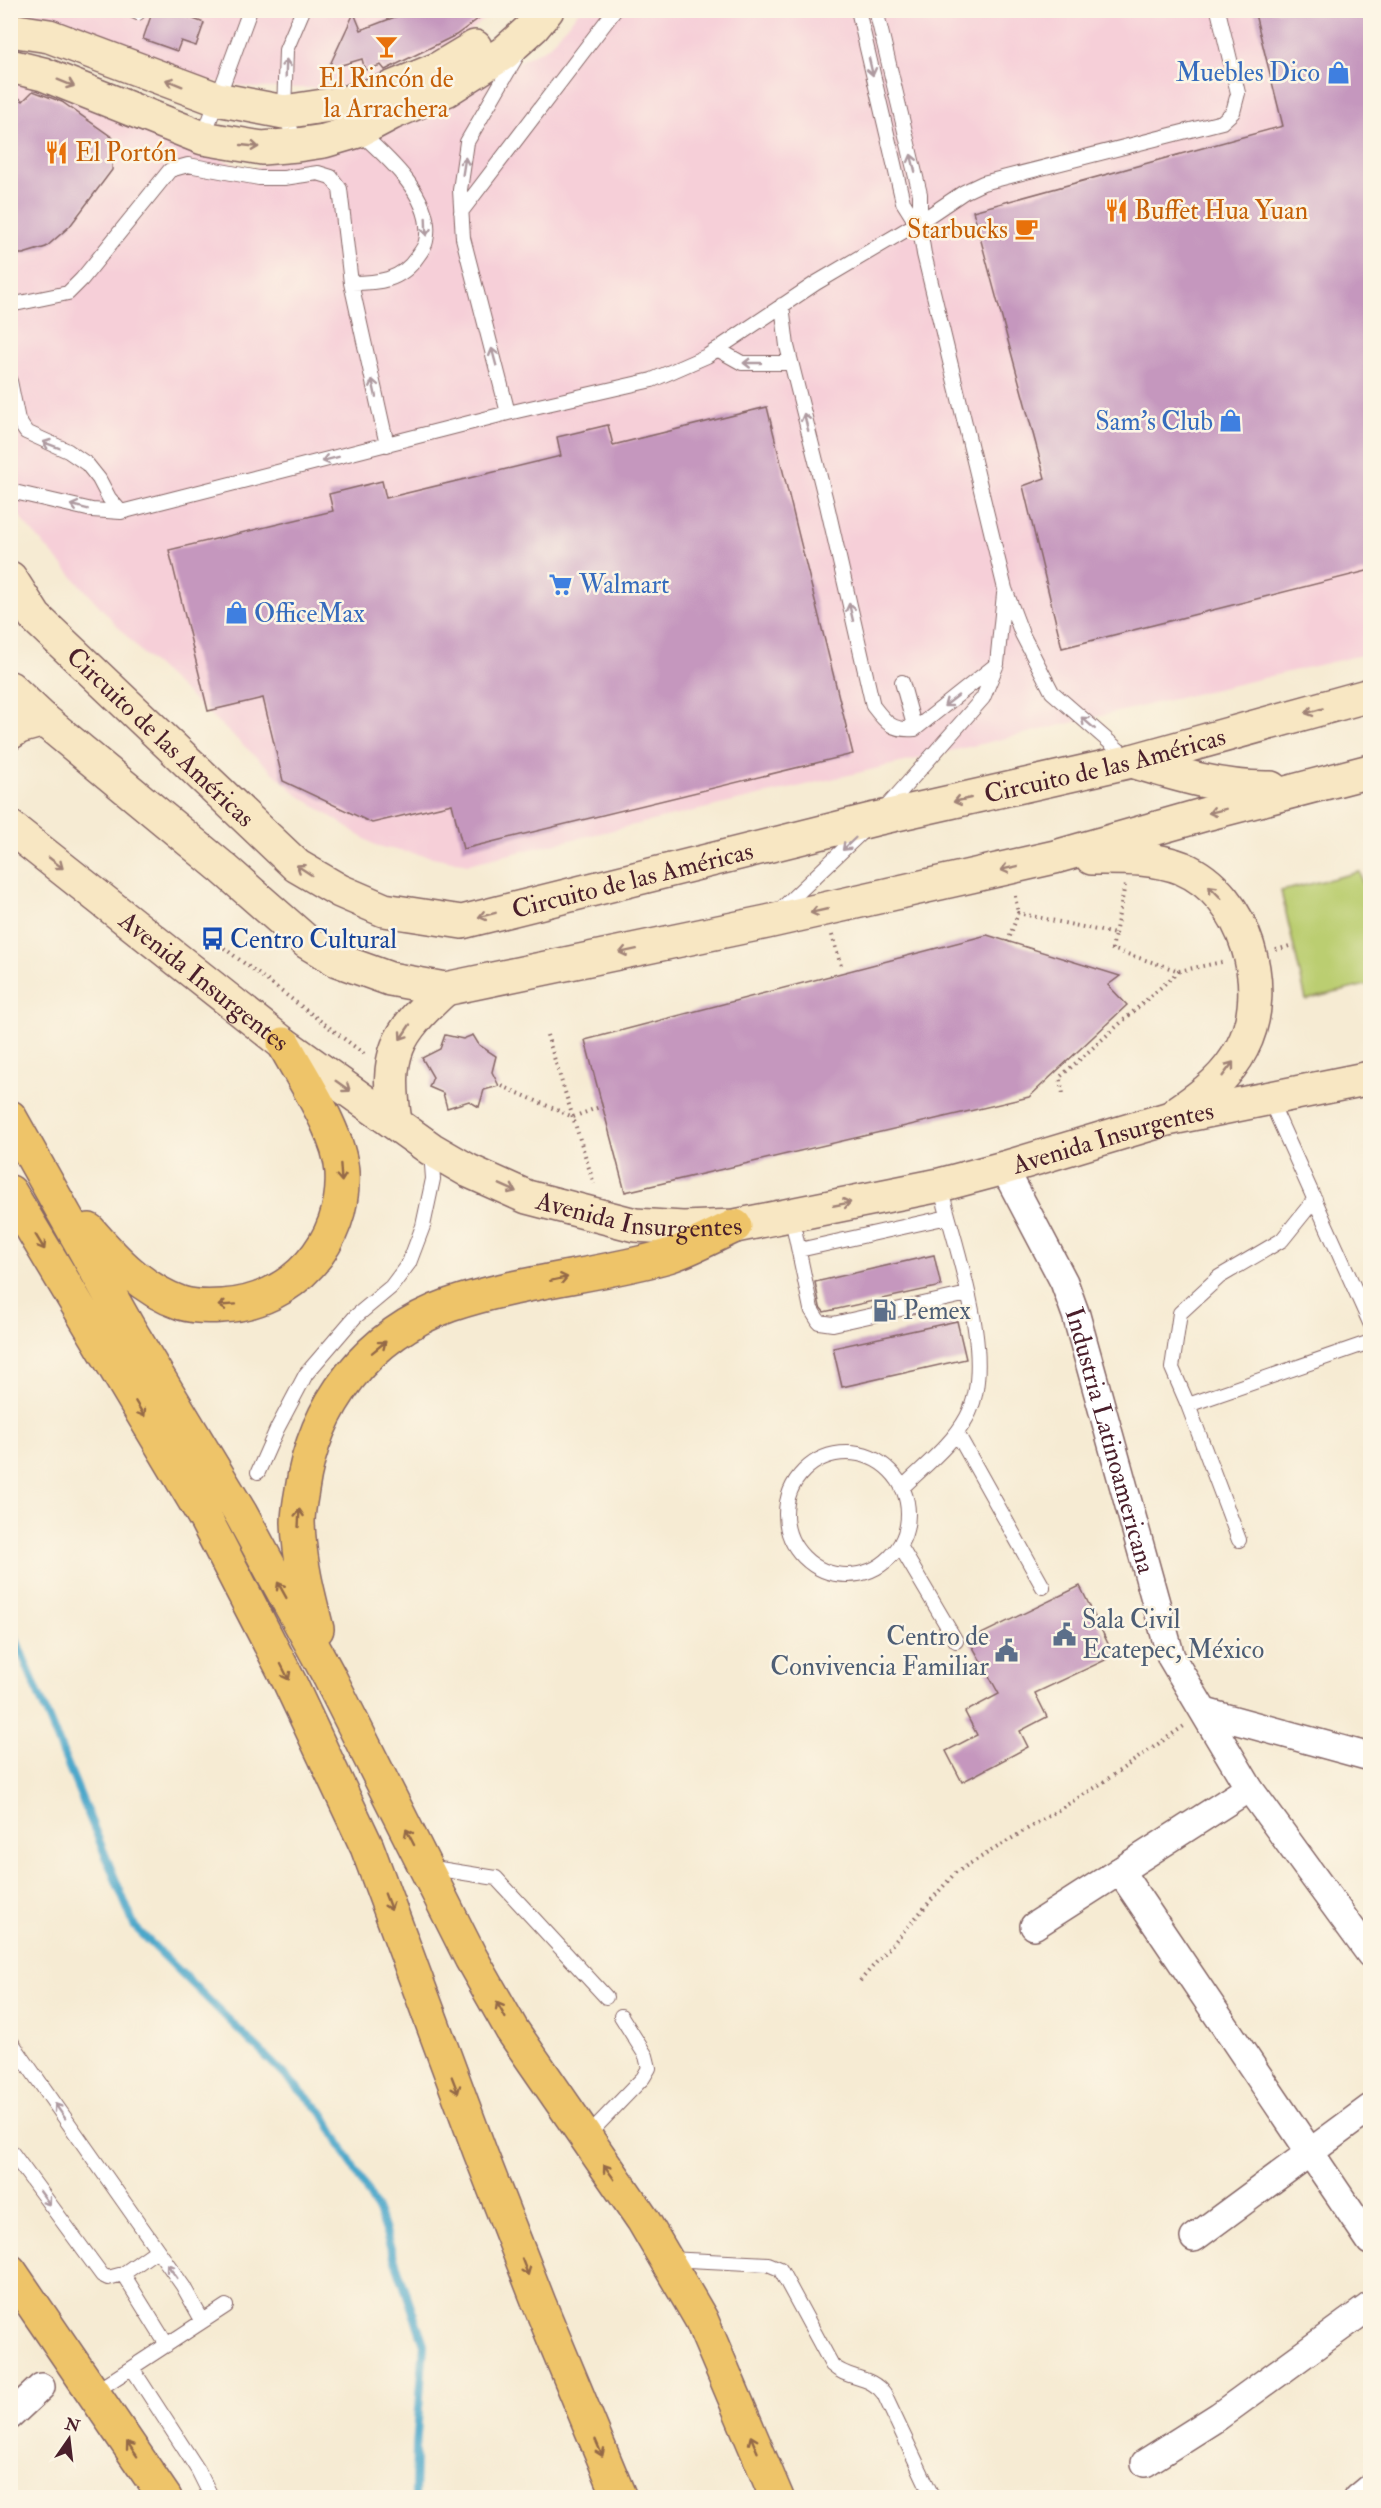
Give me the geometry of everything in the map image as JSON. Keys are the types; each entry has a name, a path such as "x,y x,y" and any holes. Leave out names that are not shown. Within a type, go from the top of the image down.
{"highway":[{"path":"48,1181 114,1259 159,1293 183,1303 210,1306 234,1305 265,1298 289,1284 309,1267 326,1245 341,1200 342,1171 337,1146 284,1044"},
{"path":"10,1117 128,1327 241,1514 330,1677 471,1958 512,2030 643,2220 701,2319 777,2498"},
{"path":"10,1192 205,1518 290,1683 368,1847 480,2152 539,2303 620,2498"},
{"path":"330,1677 303,1574 298,1520 304,1473 312,1443 329,1405 359,1363 401,1329 449,1306 512,1289 670,1255 735,1226"},
{"path":"10,2271 165,2498"}],"main road":[{"path":"10,30 49,36 217,99 284,112 353,100 384,91 438,69 468,52 503,26 532,16"},
{"path":"10,66 43,74 203,138 262,148 297,145 324,141 358,131 392,113 446,90 504,53 532,16"},
{"name":"Circuito de las Américas","path":"10,578 36,617 297,866 340,891 384,910 462,922 875,819 1132,761 1371,695"},
{"path":"10,688 44,720 224,869 307,942 337,960 390,979 445,990 767,922 1055,857 1206,814 1371,771"},
{"path":"10,733 19,727 44,720"},
{"path":"1132,761 1175,774 1245,789 1315,786"},
{"name":"Avenida Insurgentes","path":"10,827 284,1044 431,1149 469,1171 527,1197 635,1225 735,1226 940,1185 1167,1119 1371,1078"},
{"path":"1055,857 1140,858 1182,868 1210,886 1229,907 1243,932 1251,958 1256,989 1254,1019 1242,1048 1226,1072 1203,1096 1167,1119"},
{"path":"395,1122 390,1086 396,1045 416,1016 445,990"}],"street":[{"name":"Industria Latinoamericana","path":"1004,1168 1071,1298 1171,1657 1249,1788 1371,1954"},
{"path":"1204,1712 1371,1757"},
{"path":"1034,1926 1249,1788"},
{"path":"1120,1871 1371,2241"},
{"path":"1194,2238 1371,2108"},
{"path":"1145,2463 1219,2416 1371,2306"},
{"path":"10,2416 41,2387"},
{"path":"1358,2498 1371,2488"}],"lane":[{"path":"132,10 138,13 138,10"},
{"path":"203,138 250,10"},
{"path":"297,145 284,112 286,50 303,10"},
{"path":"461,212 615,10"},
{"path":"858,10 903,202 919,224"},
{"path":"876,10 920,194 919,224 924,254 1005,589 1022,634 1052,692 1132,761"},
{"path":"10,490 92,510 121,512 508,413 652,380 707,356 783,305 919,224 964,192 983,183 1222,122 1233,112 1238,93 1218,10"},
{"path":"508,413 463,238 460,190 467,142 532,16"},
{"path":"351,283 377,283 408,270 426,243 427,221 419,198 391,161 358,131"},
{"path":"10,305 68,293 82,279 170,170 188,165 259,178 284,178 318,173 331,177 340,189 351,283 387,445"},
{"path":"783,305 791,363 827,505 873,706 886,722 900,730 915,729 997,664"},
{"path":"717,349 742,363 791,363"},
{"path":"10,381 18,420 26,432 68,451 87,464 99,479 108,498 121,512"},
{"path":"767,922 875,819 983,698 997,664 1005,589"},
{"path":"902,682 915,729"},
{"path":"1269,1098 1371,1323"},
{"path":"258,1472 277,1429 306,1374 355,1317 391,1287 409,1263 423,1226 433,1179 431,1149"},
{"path":"902,1488 957,1433 970,1410 978,1376 979,1353 968,1294 940,1185"},
{"path":"1239,1540 1172,1368 1180,1313 1219,1277 1282,1240 1315,1199"},
{"path":"791,1214 811,1310 819,1322 826,1324 968,1294"},
{"path":"799,1251 948,1217"},
{"path":"1188,1405 1371,1342"},
{"path":"957,1433 1043,1587"},
{"path":"855,1453 874,1460 890,1471 902,1488 908,1507 907,1527 900,1546 887,1561 870,1572 850,1576 830,1574 812,1565 797,1551 788,1533 785,1512 789,1492 799,1475 815,1462 834,1454 855,1453"},
{"path":"900,1546 956,1641"},
{"path":"425,1867 491,1875 496,1878 606,1997"},
{"path":"585,2138 643,2078 649,2068 646,2056 621,2016"},
{"path":"10,2040 183,2286 202,2320"},
{"path":"10,2150 97,2271 108,2278 123,2274 157,2250"},
{"path":"666,2259 768,2264 780,2269 832,2365 839,2372 878,2385 933,2498"},
{"path":"123,2274 167,2345"},
{"path":"93,2393 226,2306"},
{"path":"132,2368 198,2470 212,2498"}],"path":[{"path":"1063,1094 1060,1077 1179,971 1112,949 1130,858"},
{"path":"1008,942 1018,913 1115,934"},
{"path":"224,948 392,1073"},
{"path":"547,1035 596,1191"},
{"path":"502,1086 573,1117 602,1106"},
{"path":"860,1981 955,1873 1096,1787 1204,1712"}],"shaded area":[{"path":"10,11 494,11 459,40 379,80 332,88 254,88 199,79 11,18"},
{"path":"579,11 1370,11 1370,653 468,864 376,846 298,795 143,654 25,524 11,502 11,75 249,170 269,163 355,144 548,47"}],"green space":[{"path":"1360,872 1370,914 1370,984 1306,1000 1281,891"}],"building":[{"path":"153,10 170,10 204,23 196,46 181,41 177,51 143,39"},
{"name":"El Rincón de la Arrachera","path":"413,10 490,10 456,35 385,70 381,65 365,70 362,59 328,69 354,13 361,30"},
{"path":"1254,10 1371,10 1371,570 1062,648 1023,486 1045,478 973,211 1283,126"},
{"path":"10,91 23,101 33,91 62,102 113,138 112,170 70,226 46,247 23,254 10,254"},
{"path":"767,407 853,754 463,849 452,804 372,823 283,781 263,698 208,711 169,550 333,511 329,494 382,481 386,498 561,456 557,437 608,425 613,445"},
{"path":"987,935 1120,976 1108,985 1127,1005 1029,1097 625,1192 585,1040"},
{"path":"445,1035 463,1039 473,1035 479,1045 496,1056 492,1072 499,1086 484,1090 479,1107 469,1101 447,1108 443,1093 429,1087 433,1077 422,1058 440,1049"},
{"path":"934,1255 941,1286 824,1312 820,1307 815,1282"},
{"path":"957,1321 966,1359 842,1387 833,1348"},
{"path":"1080,1586 1114,1656 1035,1693 1047,1717 1020,1731 1028,1747 962,1782 946,1751 977,1735 965,1712 999,1694 969,1640"}],"waterway":[{"path":"10,1625 135,1927 323,2113 378,2211 424,2344 416,2448 415,2498"}],"place":[{"name":"El Rincón de la Arrachera","path":"386,47"},
{"name":"Muebles Dico","path":"1338,72"},
{"name":"El Portón","path":"57,152"},
{"name":"Buffet Hua Yuan","path":"1116,210"},
{"name":"Starbucks","path":"1026,229"},
{"name":"Sam's Club","path":"1231,421"},
{"name":"Walmart","path":"561,584"},
{"name":"OfficeMax","path":"236,613"},
{"name":"Centro Cultural","path":"212,939"},
{"name":"Pemex","path":"885,1310"},
{"name":"Sala Civil Ecatepec, México","path":"1064,1634"},
{"name":"Centro de Convivencia Familiar","path":"1007,1651"}]}
